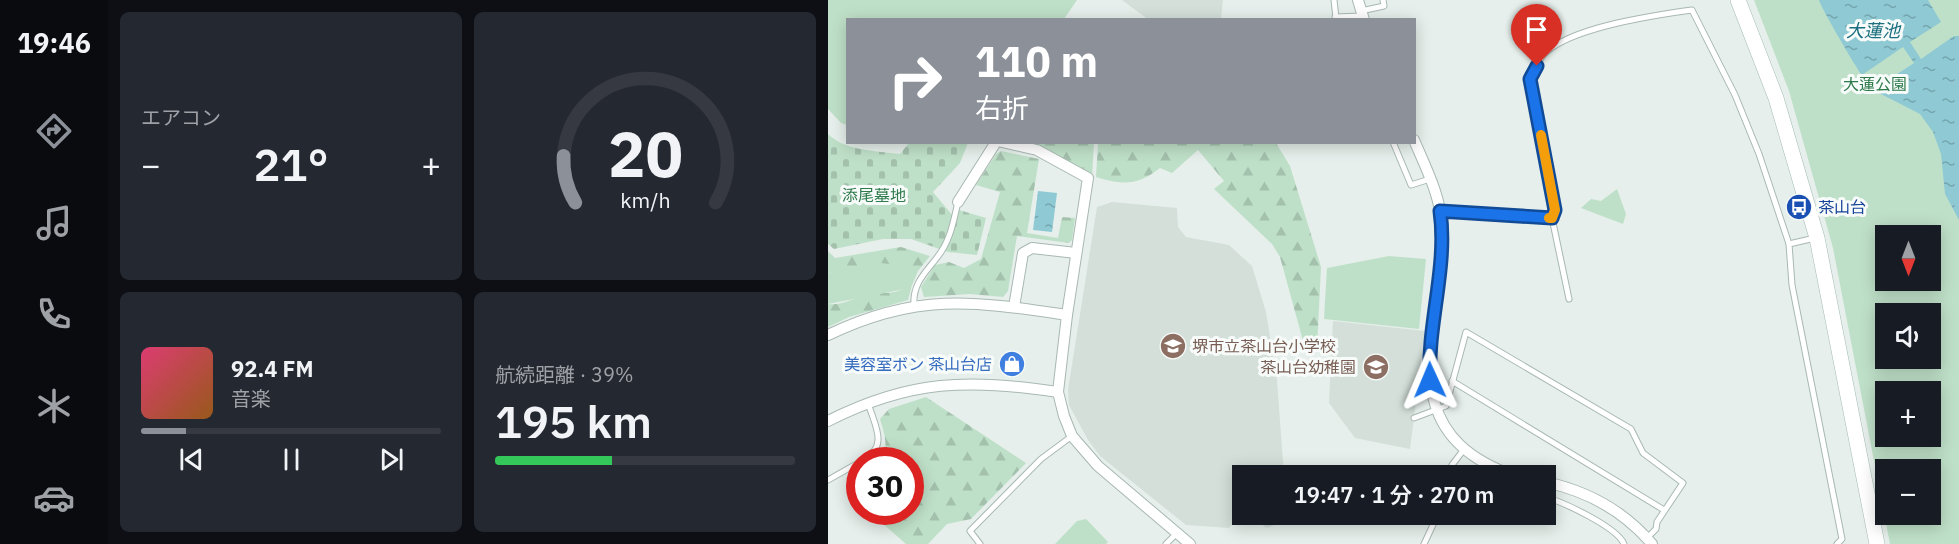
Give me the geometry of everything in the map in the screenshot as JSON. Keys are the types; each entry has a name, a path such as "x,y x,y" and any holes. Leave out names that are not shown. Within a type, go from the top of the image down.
{"street":[{"path":"1738,0 1776,98 1817,238 1877,544"},
{"path":"958,202 995,144"},
{"path":"1011,144 1037,150 1088,178 1058,392 1072,436 1098,466 1190,544"},
{"path":"1416,144 1440,211 1442,238 1428,356 1430,380 1445,424 1465,448 1489,465"},
{"path":"1014,307 1023,253 1032,248 1076,253"},
{"path":"828,335 883,313 914,306 952,302 1014,307 1067,315"},
{"path":"828,421 868,403 927,386 953,383 996,383 1058,392"},
{"path":"1556,485 1580,491 1621,513 1649,541"}],"lane":[{"path":"1334,0 1336,18 1384,6 1383,0"},
{"path":"1569,299 1552,218 1555,210 1553,190 1530,79 1545,54 1572,38 1603,27 1692,10 1735,95 1759,154 1789,244 1792,285 1842,539 1837,544"},
{"path":"1394,144 1411,185 1430,179"},
{"path":"914,306 921,275 941,252 950,235 958,202"},
{"path":"1440,211 1552,218"},
{"path":"1789,244 1817,238"},
{"path":"1414,418 1446,406 1466,332 1631,429 1643,453 1683,483 1664,510 1649,541"},
{"path":"1452,381 1664,510"},
{"path":"868,403 879,439 876,447"},
{"path":"980,544 970,531 1041,459 1072,436"},
{"path":"1452,465 1465,448"},
{"path":"828,480 846,470"},
{"path":"1556,500 1614,532 1624,544"},
{"path":"1424,544 1433,525"},
{"path":"1166,544 1177,533"}],"shaded area":[{"path":"1122,0 1223,0 1221,18 1146,18"},
{"name":"堺市立茶山台小学校","path":"1112,202 1177,208 1178,227 1186,237 1229,245 1252,266 1266,312 1277,380 1283,465 1232,465 1232,525 1229,528 1186,525 1100,456 1088,440 1069,405 1068,390 1097,207"},
{"name":"茶山台幼稚園","path":"1333,321 1425,331 1410,449 1355,438 1329,403"}],"green space":[{"path":"828,0 1077,0 1065,18 846,18 846,125 841,123 828,109"},
{"name":"大蓮公園","path":"1754,0 1959,0 1959,544 1890,544 1886,525 1941,525 1941,459 1875,459 1875,466 1833,248 1789,91"},
{"name":"添尾墓地","path":"828,134 835,140 852,147 900,154 908,144 968,144 960,163 933,192 953,216 959,210 986,218 977,255 948,252 911,239 883,239 834,249 828,244"},
{"path":"1033,144 1094,144 1092,177"},
{"path":"1098,144 1277,144 1290,166 1321,267 1317,349 1309,351 1305,348 1280,257 1272,244 1214,189 1224,181 1198,150 1172,173 1160,168 1144,178 1129,182 1114,182 1096,177"},
{"path":"1001,151 1039,159 1027,233 1058,238 1062,217 1075,218 1072,240 1069,243 1017,236 1008,291 1003,297 970,294 924,297 921,287 935,265 949,262 964,268 981,259 1000,192 976,185 996,154"},
{"path":"1617,189 1626,214 1623,224 1581,208 1591,199 1601,201"},
{"path":"901,247 930,256 918,271 850,270 828,273 828,251 835,258"},
{"path":"1389,256 1426,259 1419,329 1324,319 1327,268"},
{"path":"881,263 913,267 918,271 912,285 905,289 828,304 828,273"},
{"path":"912,285 908,300 849,317 828,327 828,304 839,304 871,294 896,292"},
{"path":"926,397 1026,463 971,519 947,524 928,544 906,544 884,525 924,525 924,447 885,447 880,419 889,409"},
{"path":"1086,519 1108,542 1106,544 1055,544 1077,521"}],"water":[{"name":"大蓮池","path":"1819,0 1928,0 1941,22 1910,42 1921,59 1954,36 1959,36 1959,220 1945,194 1941,154 1933,132 1920,114 1877,92 1876,88 1914,63 1903,47 1862,75"},
{"path":"1038,191 1057,193 1052,232 1033,230"}],"slow traffic":[{"path":"1541,135 1555,210 1552,218 1549,218"}],"place":[{"name":"茶山台","path":"1799,207"},
{"name":"堺市立茶山台小学校","path":"1173,346"},
{"name":"美容室ボン 茶山台店","path":"1012,364"},
{"name":"茶山台幼稚園","path":"1376,367"}],"route":[{"path":"1430,380 1428,356 1442,238 1440,211 1552,218 1555,210 1530,79 1537,66"}]}
